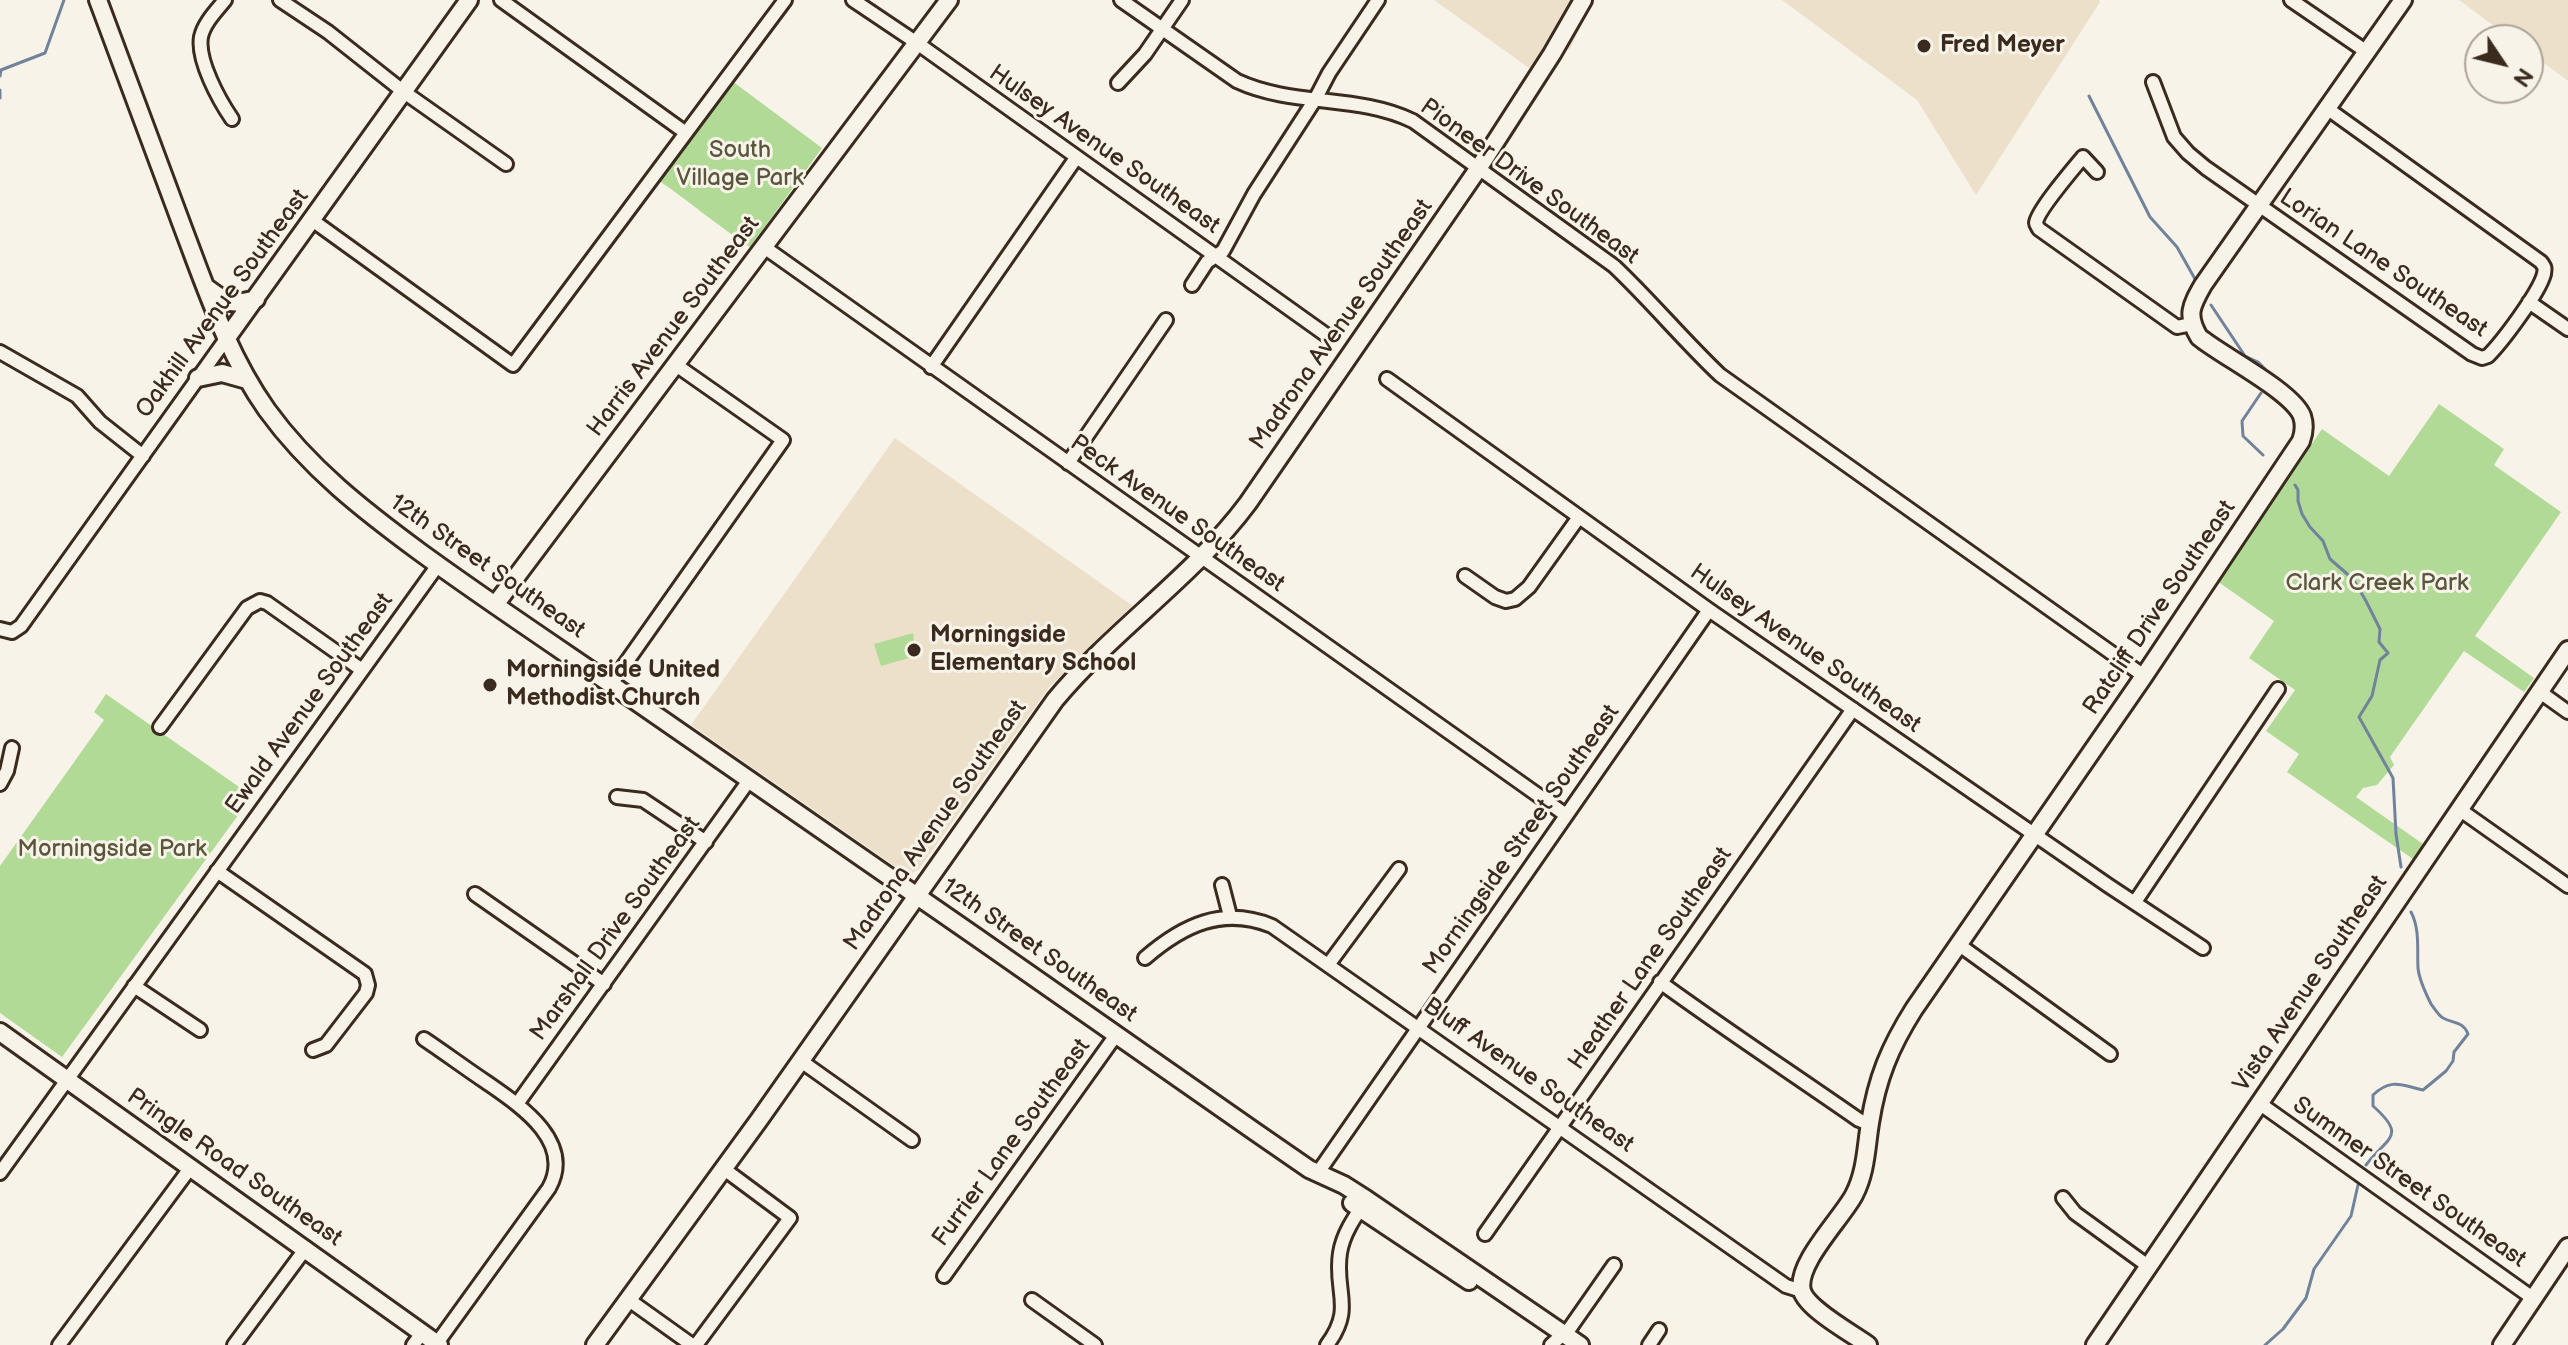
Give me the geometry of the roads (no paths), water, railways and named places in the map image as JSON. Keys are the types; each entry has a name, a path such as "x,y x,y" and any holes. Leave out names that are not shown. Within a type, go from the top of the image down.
{"main road":[{"name":"12th Street Southeast","path":"98,0 226,339 247,380 283,430 321,472 379,522 438,565 1317,1174 1337,1193 1363,1204 1558,1341 1580,1345"},
{"name":"Oakhill Avenue Southeast","path":"226,339 469,0"},
{"name":"Harris Avenue Southeast","path":"495,605 949,0"},
{"name":"Madrona Avenue Southeast","path":"595,1345 801,1061 1032,731 1067,686 1201,557 1248,503 1478,169 1583,0"},
{"path":"2192,324 2194,302 2403,0"},
{"path":"205,286 225,302 256,299"},
{"name":"Ratcliff Drive Southeast","path":"1802,1291 1805,1268 1848,1207 1861,1179 1878,1080 1890,1049 1958,944 2296,451 2304,433 2302,415 2295,406 2210,346 2199,337 2192,324"},
{"path":"198,378 222,373 247,380"},
{"name":"Vista Avenue Southeast","path":"2095,1345 2568,650"},
{"name":"Pringle Road Southeast","path":"0,1032 306,1248 418,1339 438,1344"},
{"path":"2502,1345 2568,1247"},
{"name":"Bluff Avenue Southeast","path":"1802,1291 1812,1304 1868,1345"}],"street":[{"path":"225,0 201,36 201,53 220,102 232,119"},
{"path":"280,0 506,164"},
{"path":"501,0 686,133"},
{"path":"312,220 513,365 785,0"},
{"name":"Hulsey Avenue Southeast","path":"853,0 1329,337"},
{"name":"Pioneer Drive Southeast","path":"1121,0 1250,87 1285,96 1375,107 1413,121 1614,266 1720,375 2144,676"},
{"path":"1118,83 1145,54 1182,0"},
{"path":"1192,285 1207,262 1216,256 1234,233 1250,201 1329,73 1378,0"},
{"path":"2291,0 2367,52"},
{"name":"Lorian Lane Southeast","path":"2153,82 2174,137 2188,153 2472,354 2482,358 2492,352 2529,302"},
{"path":"2328,109 2536,258 2544,268 2543,279 2529,302 2568,329"},
{"path":"2097,172 2083,157 2038,218 2036,224 2039,229 2177,327 2192,324"},
{"path":"931,367 1076,158"},
{"name":"Peck Avenue Southeast","path":"764,247 1566,815"},
{"path":"1068,463 1166,320"},
{"name":"Oakhill Avenue Southeast","path":"6,631 26,619 226,339"},
{"path":"0,352 77,396 100,422 143,456"},
{"path":"611,684 783,440 676,365"},
{"name":"Hulsey Avenue Southeast","path":"1387,379 1709,610 2203,948"},
{"path":"1465,576 1495,597 1506,601 1515,599 1529,587 1579,517"},
{"name":"Ewald Avenue Southeast","path":"0,1173 438,565"},
{"path":"160,727 247,608 260,601 362,670"},
{"name":"Morningside Street Southeast","path":"1317,1174 1709,610"},
{"path":"2135,902 2278,689"},
{"path":"2540,692 2568,712"},
{"name":"Heather Lane Southeast","path":"1485,1234 1853,709"},
{"path":"0,784 7,771 12,748"},
{"name":"Marshall Drive Southeast","path":"517,1104 750,779"},
{"path":"617,797 643,800 706,842"},
{"path":"2459,809 2568,886"},
{"path":"1328,965 1399,869"},
{"path":"217,871 365,974 366,993 329,1042 313,1050"},
{"path":"1222,885 1230,916"},
{"path":"475,894 604,984"},
{"name":"Bluff Avenue Southeast","path":"1145,958 1188,928 1230,916 1258,920 1272,926 1786,1286 1802,1291"},
{"path":"1958,944 2110,1054"},
{"path":"1660,982 1729,1032 1869,1124"},
{"path":"134,986 200,1030"},
{"name":"Furrier Lane Southeast","path":"944,1276 1116,1035"},
{"path":"424,1039 532,1116 550,1141 556,1162 549,1188 438,1344"},
{"path":"801,1061 912,1140"},
{"name":"Summer Street Southeast","path":"2259,1103 2534,1299"},
{"path":"59,1345 191,1167"},
{"path":"629,1300 694,1345 790,1218 724,1169"},
{"path":"2063,1198 2075,1213 2148,1266"},
{"path":"1327,1345 1341,1324 1343,1314 1340,1250 1350,1223 1363,1204"},
{"path":"234,1345 306,1248"},
{"path":"1558,1341 1614,1265"},
{"path":"1032,1300 1095,1345"},
{"path":"1649,1345 1659,1330"}],"waterway":[{"path":"0,76 1,70 45,53 64,0"},
{"path":"0,90 0,98"},
{"path":"2089,96 2150,217 2177,247 2195,279"},
{"path":"2211,305 2245,356 2265,369"},
{"path":"2261,393 2242,421 2243,436 2263,455"},
{"path":"2295,485 2302,514 2323,541 2330,559 2353,579 2380,629 2379,642 2388,653 2380,660 2372,696 2359,717 2393,778 2401,867"},
{"path":"2366,1165 2387,1142 2392,1131 2384,1116 2373,1106 2373,1095 2391,1085 2423,1090 2446,1071 2453,1061 2454,1052 2468,1034 2461,1025 2440,1016 2427,996 2419,972 2417,932 2411,912"},
{"path":"2265,1345 2283,1329 2306,1298 2314,1269 2351,1216 2358,1185"}],"place":[{"name":"Fred Meyer","path":"1924,46"},
{"name":"Morningside Elementary School","path":"914,650"},
{"name":"Morningside United Methodist Church","path":"490,685"}],"park label":[{"name":"South Village Park","path":"740,165"},
{"name":"Clark Creek Park","path":"2377,584"},
{"name":"Morningside Park","path":"112,850"}]}
